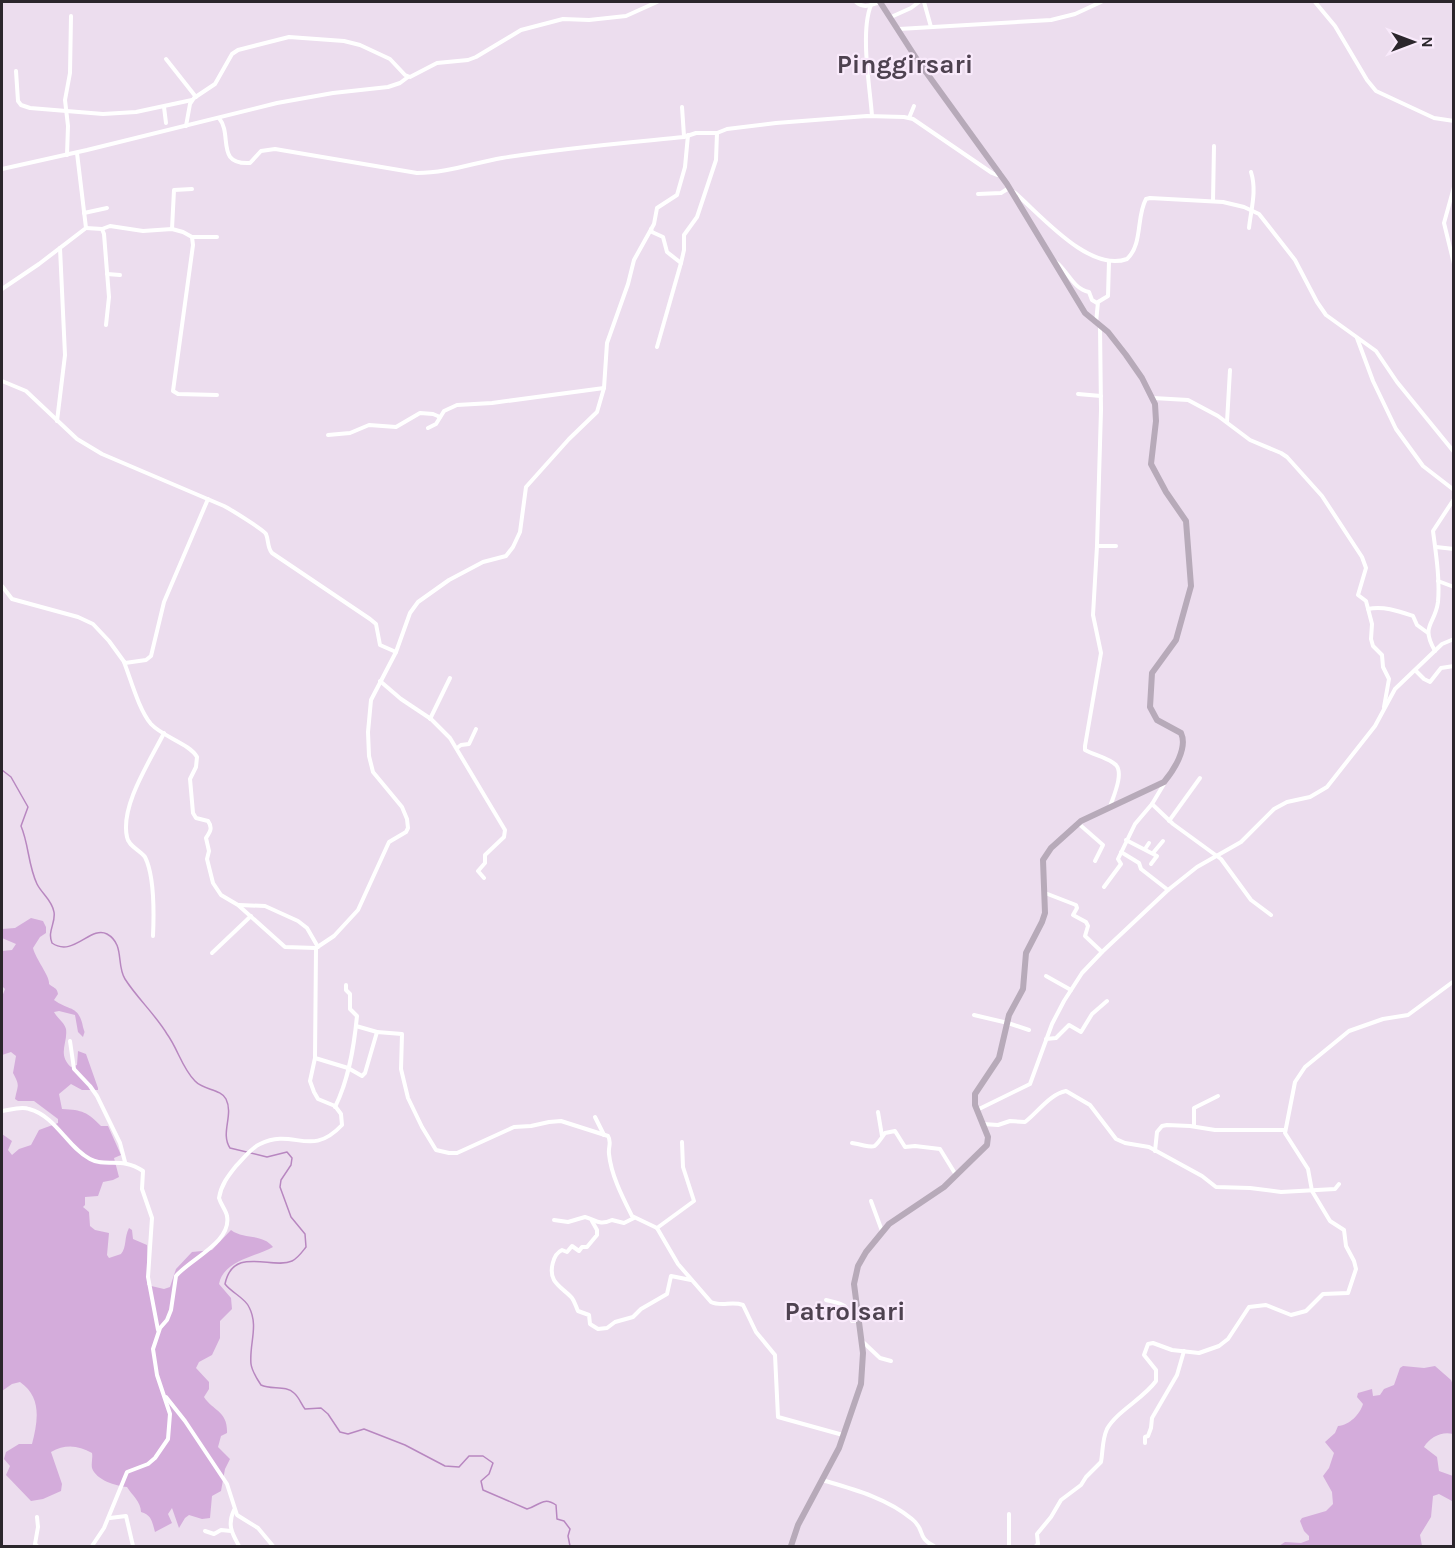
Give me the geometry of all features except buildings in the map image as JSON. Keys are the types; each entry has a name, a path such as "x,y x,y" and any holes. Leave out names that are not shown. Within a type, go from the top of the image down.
{"street":[{"path":"2,169 292,100 388,87 437,63 477,57 520,30 563,19 589,20 626,16 657,2"},
{"path":"855,2 862,6 880,2 918,61 1001,174 1085,313 1126,355 1152,398 1156,413 1151,464 1166,492 1186,521 1191,581 1190,594 1176,640 1154,669 1150,679 1150,707 1157,720 1180,733 1183,748 1152,804 1135,824 1120,852 1118,859 1121,864 1104,887"},
{"path":"891,17 919,2"},
{"path":"924,2 931,27"},
{"path":"899,29 1051,20 1075,14 1101,2"},
{"path":"1315,2 1335,26 1376,91 1434,118 1454,121"},
{"path":"871,5 867,16 867,42 872,117"},
{"path":"67,155 68,112 65,100 70,73 72,16"},
{"path":"186,126 189,107 195,99 215,84 229,57 235,52 294,37 344,41 360,45 390,58 408,77"},
{"path":"166,59 195,99"},
{"path":"16,71 17,93 21,105 30,108 103,114 164,107 195,99"},
{"path":"909,118 914,106"},
{"path":"164,107 166,123"},
{"path":"2,586 12,599 78,616 93,624 105,636 124,662 150,723 192,750 197,757 196,767 190,779 193,813 196,818 208,821 211,826 206,840 209,851 207,859 213,883 221,895 238,905 285,947 317,948 334,936 358,910 389,842 406,832 408,828 402,807 373,772 370,763 368,732 370,703 396,652 410,613 418,602 449,580 483,562 506,556 513,548 520,532 526,487 569,439 594,416 602,402 607,343 634,260 651,229 660,204 677,195 685,167 686,136 682,107"},
{"path":"219,117 225,131 226,149 231,158 238,162 249,164 261,151 275,149 417,172 438,173 500,158 717,133 726,129 776,123 872,117 909,118 992,173 1001,174"},
{"path":"657,347 681,263 684,235 697,218 703,204 716,160 717,133"},
{"path":"1213,201 1214,146"},
{"path":"76,153 86,228"},
{"path":"1249,228 1254,189 1251,172"},
{"path":"1454,187 1444,223 1454,264"},
{"path":"172,229 174,190 192,189"},
{"path":"978,194 1001,193 1010,189"},
{"path":"1010,189 1073,246 1108,261 1127,259 1134,251 1140,216 1146,199 1154,197 1213,201 1251,209 1264,219 1291,254 1326,315 1369,345 1383,359 1397,382 1454,452"},
{"path":"84,213 107,208"},
{"path":"2,290 86,228 102,229 111,226 143,231 172,229 192,237 217,237"},
{"path":"102,229 109,297 106,325"},
{"path":"651,229 652,232 663,237 667,252 681,263"},
{"path":"192,237 193,247 173,391 178,394 217,395"},
{"path":"57,421 65,355 60,248"},
{"path":"1053,259 1062,266 1079,289 1089,292 1092,300 1097,303"},
{"path":"1097,303 1108,296 1108,261"},
{"path":"107,274 120,275"},
{"path":"1097,303 1101,396 1093,615 1101,653 1085,750 1113,764 1118,769 1119,775 1110,807"},
{"path":"1356,337 1373,381 1396,429 1423,466 1454,489"},
{"path":"1227,422 1230,370"},
{"path":"2,381 26,391 77,439 102,454 239,514 251,525 262,530 272,553 376,624 380,645 396,652"},
{"path":"428,428 436,424 450,407 457,405 604,388"},
{"path":"1078,394 1101,396"},
{"path":"1152,398 1188,400 1227,422 1250,440 1281,453 1322,496 1366,568 1358,595 1366,601 1372,624 1373,646 1382,655 1383,667 1389,679 1385,710"},
{"path":"328,435 350,433 369,425 396,427 420,413 440,417"},
{"path":"124,662 133,663 146,660 151,656 164,602 208,499"},
{"path":"1435,651 1428,633 1429,623 1437,603 1438,581 1433,531 1454,499"},
{"path":"1097,546 1116,546"},
{"path":"1436,547 1454,549"},
{"path":"1438,581 1454,587"},
{"path":"1368,609 1377,607 1413,616 1417,625 1428,633"},
{"path":"976,1110 1030,1083 1052,1024 1082,973 1102,952 1168,890 1214,856 1240,842 1274,809 1287,802 1310,797 1327,787 1349,761 1385,710 1395,689 1435,651 1451,640"},
{"path":"1416,671 1427,681 1432,680 1441,668 1454,666"},
{"path":"430,718 450,678"},
{"path":"380,681 445,732 505,830 504,837 485,855 485,862 478,871 484,878"},
{"path":"456,748 468,745 476,729"},
{"path":"153,936 154,911 149,870 144,856 130,844 126,835 130,803 164,734"},
{"path":"791,1546 798,1525 839,1448 861,1384 864,1361 854,1284 856,1271 866,1252 896,1218 930,1197 987,1145 988,1137 976,1110 975,1094 999,1058 1011,1010 1023,989 1025,960 1042,922 1045,893 1043,860 1051,848 1086,817 1161,784 1169,776"},
{"path":"1169,821 1200,778"},
{"path":"1152,804 1169,821 1221,859 1252,901 1271,915"},
{"path":"1078,823 1103,845 1095,861"},
{"path":"1126,840 1153,853 1157,858 1151,864"},
{"path":"1153,853 1163,840"},
{"path":"1145,849 1149,843"},
{"path":"1120,852 1138,863 1168,890"},
{"path":"1045,893 1076,905 1074,915 1086,922 1088,926 1085,936 1102,952"},
{"path":"92,1546 109,1518 127,1472 148,1464 168,1439 170,1414 157,1375 153,1349 171,1310 176,1276 213,1246 227,1229 227,1214 220,1203 220,1192 224,1182 241,1161 262,1143 281,1139 312,1142 324,1140 342,1125 343,1118 335,1107 318,1099 311,1087 315,1058 317,948 307,928 298,921 265,906 238,905"},
{"path":"212,952 251,916"},
{"path":"1046,976 1071,990"},
{"path":"1036,1546 1038,1544 1037,1534 1061,1500 1081,1485 1086,1477 1101,1464 1103,1440 1112,1422 1146,1393 1156,1381 1156,1370 1144,1355 1148,1344 1153,1343 1172,1350 1198,1353 1223,1345 1250,1306 1268,1306 1291,1315 1306,1311 1323,1294 1347,1293 1356,1269 1346,1246 1345,1232 1342,1227 1329,1219 1312,1192 1308,1169 1286,1136 1285,1130 1295,1082 1311,1062 1341,1036 1383,1019 1404,1017 1454,981"},
{"path":"335,1107 344,1090 354,1050 357,1016 350,1010 350,994 346,990 346,985"},
{"path":"1046,1039 1059,1036 1069,1025 1080,1032 1092,1014 1107,1001"},
{"path":"974,1015 1029,1030"},
{"path":"356,1026 377,1032 403,1035 400,1069 408,1098 436,1149 457,1153 514,1127 555,1121 610,1138 609,1154 612,1166 618,1186 634,1218 657,1228 692,1281 714,1304 738,1303 743,1305 756,1332 774,1353 778,1417 843,1435"},
{"path":"315,1058 348,1068 360,1075 364,1074 377,1032"},
{"path":"70,1041 74,1070 97,1096 120,1143 125,1162"},
{"path":"983,1124 1025,1122 1064,1090 1090,1105 1116,1139 1149,1147 1202,1176 1216,1187 1312,1192 1335,1189 1339,1184"},
{"path":"1194,1126 1194,1108 1218,1096"},
{"path":"2,1111 29,1108 56,1127 77,1151 90,1160 125,1162 143,1172 142,1189 152,1218 148,1277 159,1334"},
{"path":"878,1112 882,1137"},
{"path":"595,1117 604,1135"},
{"path":"1155,1150 1157,1132 1162,1126 1194,1126 1219,1130 1285,1130"},
{"path":"852,1143 875,1147 887,1132 894,1131 905,1147 939,1148 956,1175"},
{"path":"657,1228 694,1201 683,1169 682,1142"},
{"path":"871,1201 882,1232"},
{"path":"554,1220 566,1222 585,1217 604,1223 612,1220 624,1223 634,1218"},
{"path":"592,1221 597,1230 595,1238 587,1247 582,1247 580,1250 572,1246 567,1252 558,1251 554,1257 553,1272 555,1281 572,1298 578,1311 589,1315 590,1324 598,1329 633,1317 641,1309 666,1295 671,1276 692,1281"},
{"path":"826,1300 848,1307 852,1321 859,1321"},
{"path":"862,1342 880,1358 891,1360"},
{"path":"1145,1443 1145,1437 1152,1428 1151,1419 1177,1375 1184,1351"},
{"path":"165,1395 226,1484 234,1510 239,1517 258,1528 273,1546"},
{"path":"822,1480 893,1506 917,1522 923,1539 934,1546"},
{"path":"234,1510 230,1521 231,1531 239,1546"},
{"path":"1009,1514 1010,1546"},
{"path":"109,1518 126,1516 133,1546"},
{"path":"37,1517 35,1544 37,1546"},
{"path":"205,1532 216,1534 220,1530 231,1531"}],"shaded area":[{"path":"31,918 43,921 46,927 46,933 40,937 33,948 49,984 56,989 58,994 54,1000 73,1009 79,1015 84,1031 83,1037 78,1032 75,1015 54,1012 66,1029 65,1058 71,1067 77,1065 78,1051 86,1054 98,1088 98,1090 82,1090 71,1084 59,1094 62,1109 84,1113 101,1126 108,1126 121,1155 114,1158 119,1177 103,1182 98,1196 85,1197 83,1207 89,1212 90,1226 95,1230 109,1233 107,1255 109,1258 123,1251 129,1228 132,1230 133,1239 147,1245 147,1285 164,1289 170,1287 176,1269 192,1252 212,1250 231,1230 264,1240 273,1247 233,1265 222,1276 219,1284 231,1298 232,1309 220,1321 220,1338 212,1355 199,1362 196,1368 209,1382 209,1389 204,1397 225,1420 227,1433 221,1436 218,1447 230,1459 225,1469 221,1491 212,1496 210,1518 202,1519 189,1515 179,1528 172,1508 168,1514 172,1523 155,1532 151,1519 141,1512 138,1502 127,1487 112,1484 98,1476 92,1468 92,1453 82,1448 72,1446 51,1452 62,1484 61,1491 43,1499 31,1501 6,1475 10,1466 4,1459 6,1452 19,1444 32,1444 37,1418 32,1395 20,1382 2,1391 2,1134 12,1141 8,1150 12,1155 19,1149 31,1145 39,1130 58,1123 58,1119 34,1101 15,1099 18,1085 13,1073 16,1056 11,1052 2,1055 2,997 5,989 2,986 2,951 12,950 16,944 2,938 2,929 15,928"},
{"path":"1403,1366 1424,1368 1435,1366 1451,1380 1453,1385 1453,1434 1445,1433 1437,1436 1424,1447 1437,1457 1439,1471 1453,1476 1453,1505 1452,1501 1439,1494 1433,1496 1431,1517 1420,1535 1422,1546 1279,1546 1285,1542 1301,1543 1309,1540 1300,1521 1302,1518 1326,1511 1333,1504 1332,1492 1323,1476 1329,1468 1334,1453 1325,1442 1335,1433 1338,1426 1350,1421 1360,1412 1363,1404 1357,1397 1358,1393 1372,1389 1373,1396 1380,1395 1384,1389 1394,1385 1400,1368"}],"waterway":[{"path":"2,770 11,777 28,807 21,826 34,877 53,908 54,916 50,935 52,943 60,947 67,947 101,932 113,938 125,979 171,1040 191,1076 198,1084 220,1093 226,1099 229,1111 226,1136 230,1148 267,1157 287,1152 292,1158 280,1187 291,1217 305,1234 306,1247 292,1261 284,1263 254,1261 236,1265 229,1272 225,1284 245,1301 252,1314 254,1328 251,1364 261,1385 291,1391 305,1409 321,1408 340,1432 348,1434 364,1429 405,1445 445,1466 459,1467 469,1456 483,1456 493,1463 489,1474 481,1481 483,1490 527,1509 544,1502 552,1502 556,1505 557,1519 564,1521 570,1529 568,1536 570,1546"}],"district":[{"name":"Pinggirsari","path":"905,64"},
{"name":"Patrolsari","path":"845,1311"}]}
